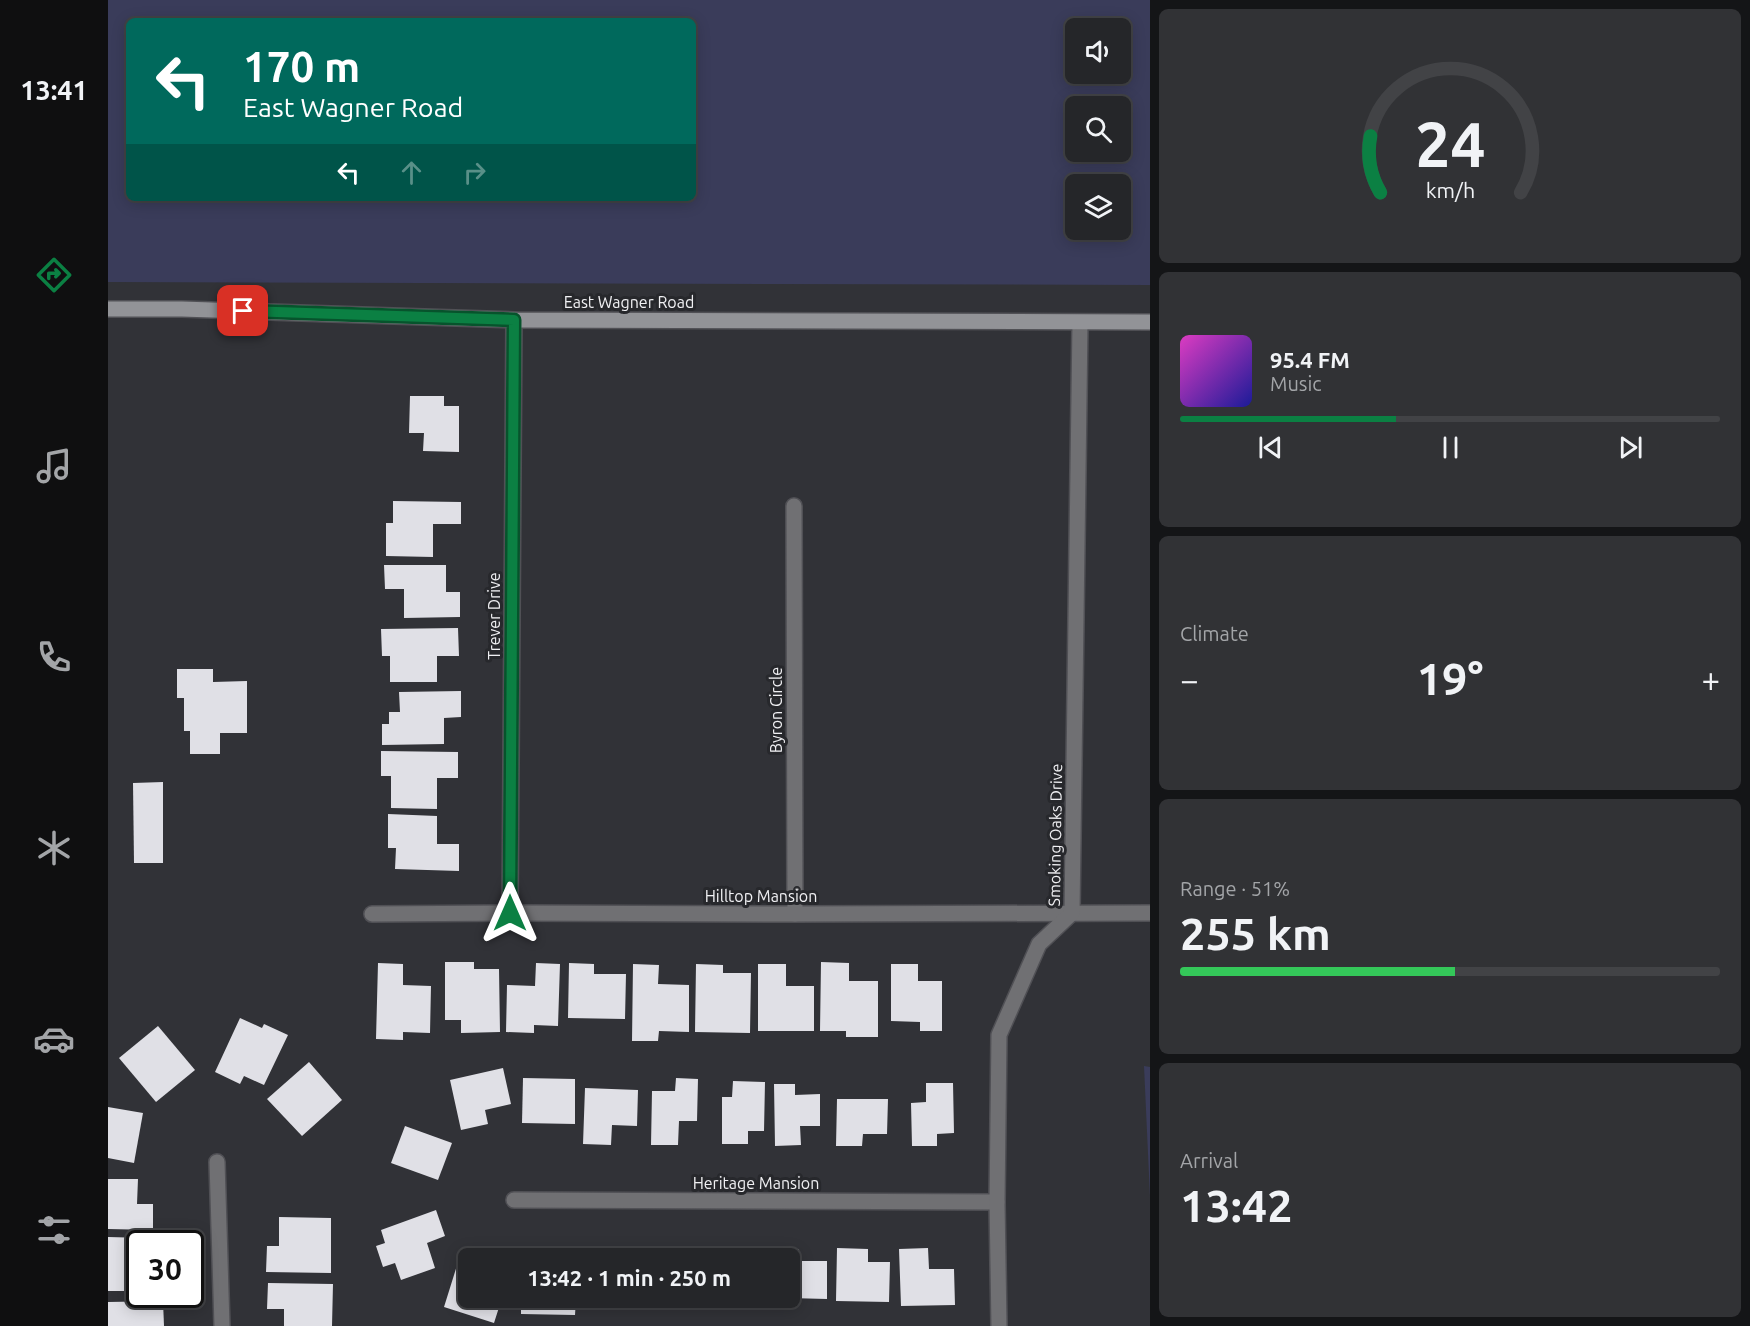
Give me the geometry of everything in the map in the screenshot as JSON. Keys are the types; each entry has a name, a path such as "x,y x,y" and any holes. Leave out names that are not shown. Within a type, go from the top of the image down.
{"street":[{"name":"East Wagner Road","path":"108,309 182,309 514,320 1150,322"},
{"name":"Trever Drive","path":"510,913 514,320"},
{"name":"Smoking Oaks Drive","path":"999,1326 997,1202 999,1035 1039,944 1072,913 1080,323"},
{"name":"Byron Circle","path":"794,506 795,914"},
{"name":"Hilltop Mansion","path":"372,914 1150,913"},
{"path":"217,1162 222,1326"},
{"name":"Heritage Mansion","path":"514,1200 997,1202"}],"shaded area":[{"path":"108,0 1150,0 1150,285 108,282"},
{"path":"1144,1066 1150,1067 1150,1197"}],"building":[{"path":"410,396 444,396 444,406 459,406 459,452 423,451 424,433 409,433"},
{"path":"393,501 461,502 461,524 433,524 433,557 386,556 386,523 393,523"},
{"path":"384,565 446,565 446,592 460,592 460,617 404,618 404,589 385,589"},
{"path":"458,628 459,656 437,656 437,682 390,682 390,656 382,656 381,629"},
{"path":"177,669 213,669 213,682 247,681 247,733 220,733 220,754 190,754 190,731 184,731 184,698 177,698"},
{"path":"461,691 461,717 444,718 444,744 382,745 382,724 389,724 389,712 400,712 399,692"},
{"path":"381,751 458,752 458,778 437,778 437,809 391,808 391,776 381,776"},
{"path":"163,782 163,863 134,863 133,783"},
{"path":"388,814 437,816 437,844 459,844 459,871 395,869 396,848 388,848"},
{"path":"445,962 474,962 474,969 499,969 500,1032 461,1033 461,1020 445,1020"},
{"path":"821,962 849,963 849,981 878,981 878,1037 846,1037 846,1031 820,1031"},
{"path":"378,963 403,964 403,985 431,986 430,1033 403,1032 403,1040 376,1039"},
{"path":"536,963 560,964 558,1026 534,1025 534,1033 506,1032 507,985 535,986"},
{"path":"569,963 594,964 594,974 626,974 625,1019 568,1018"},
{"path":"633,964 659,965 658,984 689,985 689,1032 659,1031 658,1041 632,1041"},
{"path":"696,964 723,965 723,973 751,973 750,1033 695,1032"},
{"path":"758,964 786,964 786,986 814,986 814,1031 758,1031"},
{"path":"891,964 918,964 918,981 942,981 942,1031 920,1031 920,1022 891,1021"},
{"path":"240,1018 262,1028 264,1024 288,1035 264,1085 244,1076 240,1084 215,1072"},
{"path":"158,1026 195,1070 156,1102 119,1058"},
{"path":"309,1062 342,1100 302,1136 267,1099"},
{"path":"503,1068 511,1104 485,1110 488,1124 461,1130 450,1080"},
{"path":"523,1078 575,1079 575,1124 522,1123"},
{"path":"676,1078 698,1079 697,1121 679,1121 678,1145 651,1145 652,1091 675,1091"},
{"path":"733,1081 765,1082 764,1131 748,1131 748,1144 722,1144 722,1097 732,1097"},
{"path":"926,1083 953,1083 954,1133 937,1134 937,1146 912,1146 911,1103 926,1102"},
{"path":"774,1084 795,1084 795,1095 820,1094 820,1126 800,1126 801,1145 775,1146"},
{"path":"585,1088 638,1090 637,1126 612,1125 611,1145 583,1144"},
{"path":"837,1099 888,1099 887,1134 863,1134 862,1146 836,1146"},
{"path":"108,1107 143,1113 134,1163 108,1158"},
{"path":"405,1126 452,1143 438,1180 391,1163"},
{"path":"108,1179 138,1179 137,1204 153,1204 153,1230 108,1229"},
{"path":"436,1210 445,1236 427,1243 435,1268 401,1280 395,1263 383,1267 376,1246 385,1243 381,1230"},
{"path":"279,1217 331,1218 331,1273 266,1272 267,1246 279,1246"},
{"path":"108,1237 126,1237 126,1291 108,1291"},
{"path":"837,1248 868,1249 868,1262 890,1262 889,1302 836,1301"},
{"path":"928,1248 929,1269 954,1269 955,1305 901,1306 899,1249"},
{"path":"800,1261 827,1261 827,1299 800,1298"},
{"path":"458,1262 458,1308 499,1308 494,1323 444,1307"},
{"path":"268,1283 333,1284 332,1326 284,1326 284,1309 267,1309"},
{"path":"108,1302 126,1302 126,1308 163,1308 164,1326 108,1326"},
{"path":"521,1308 575,1308 575,1315 521,1314"}],"route":[{"path":"243,311 514,320 510,913"}]}
